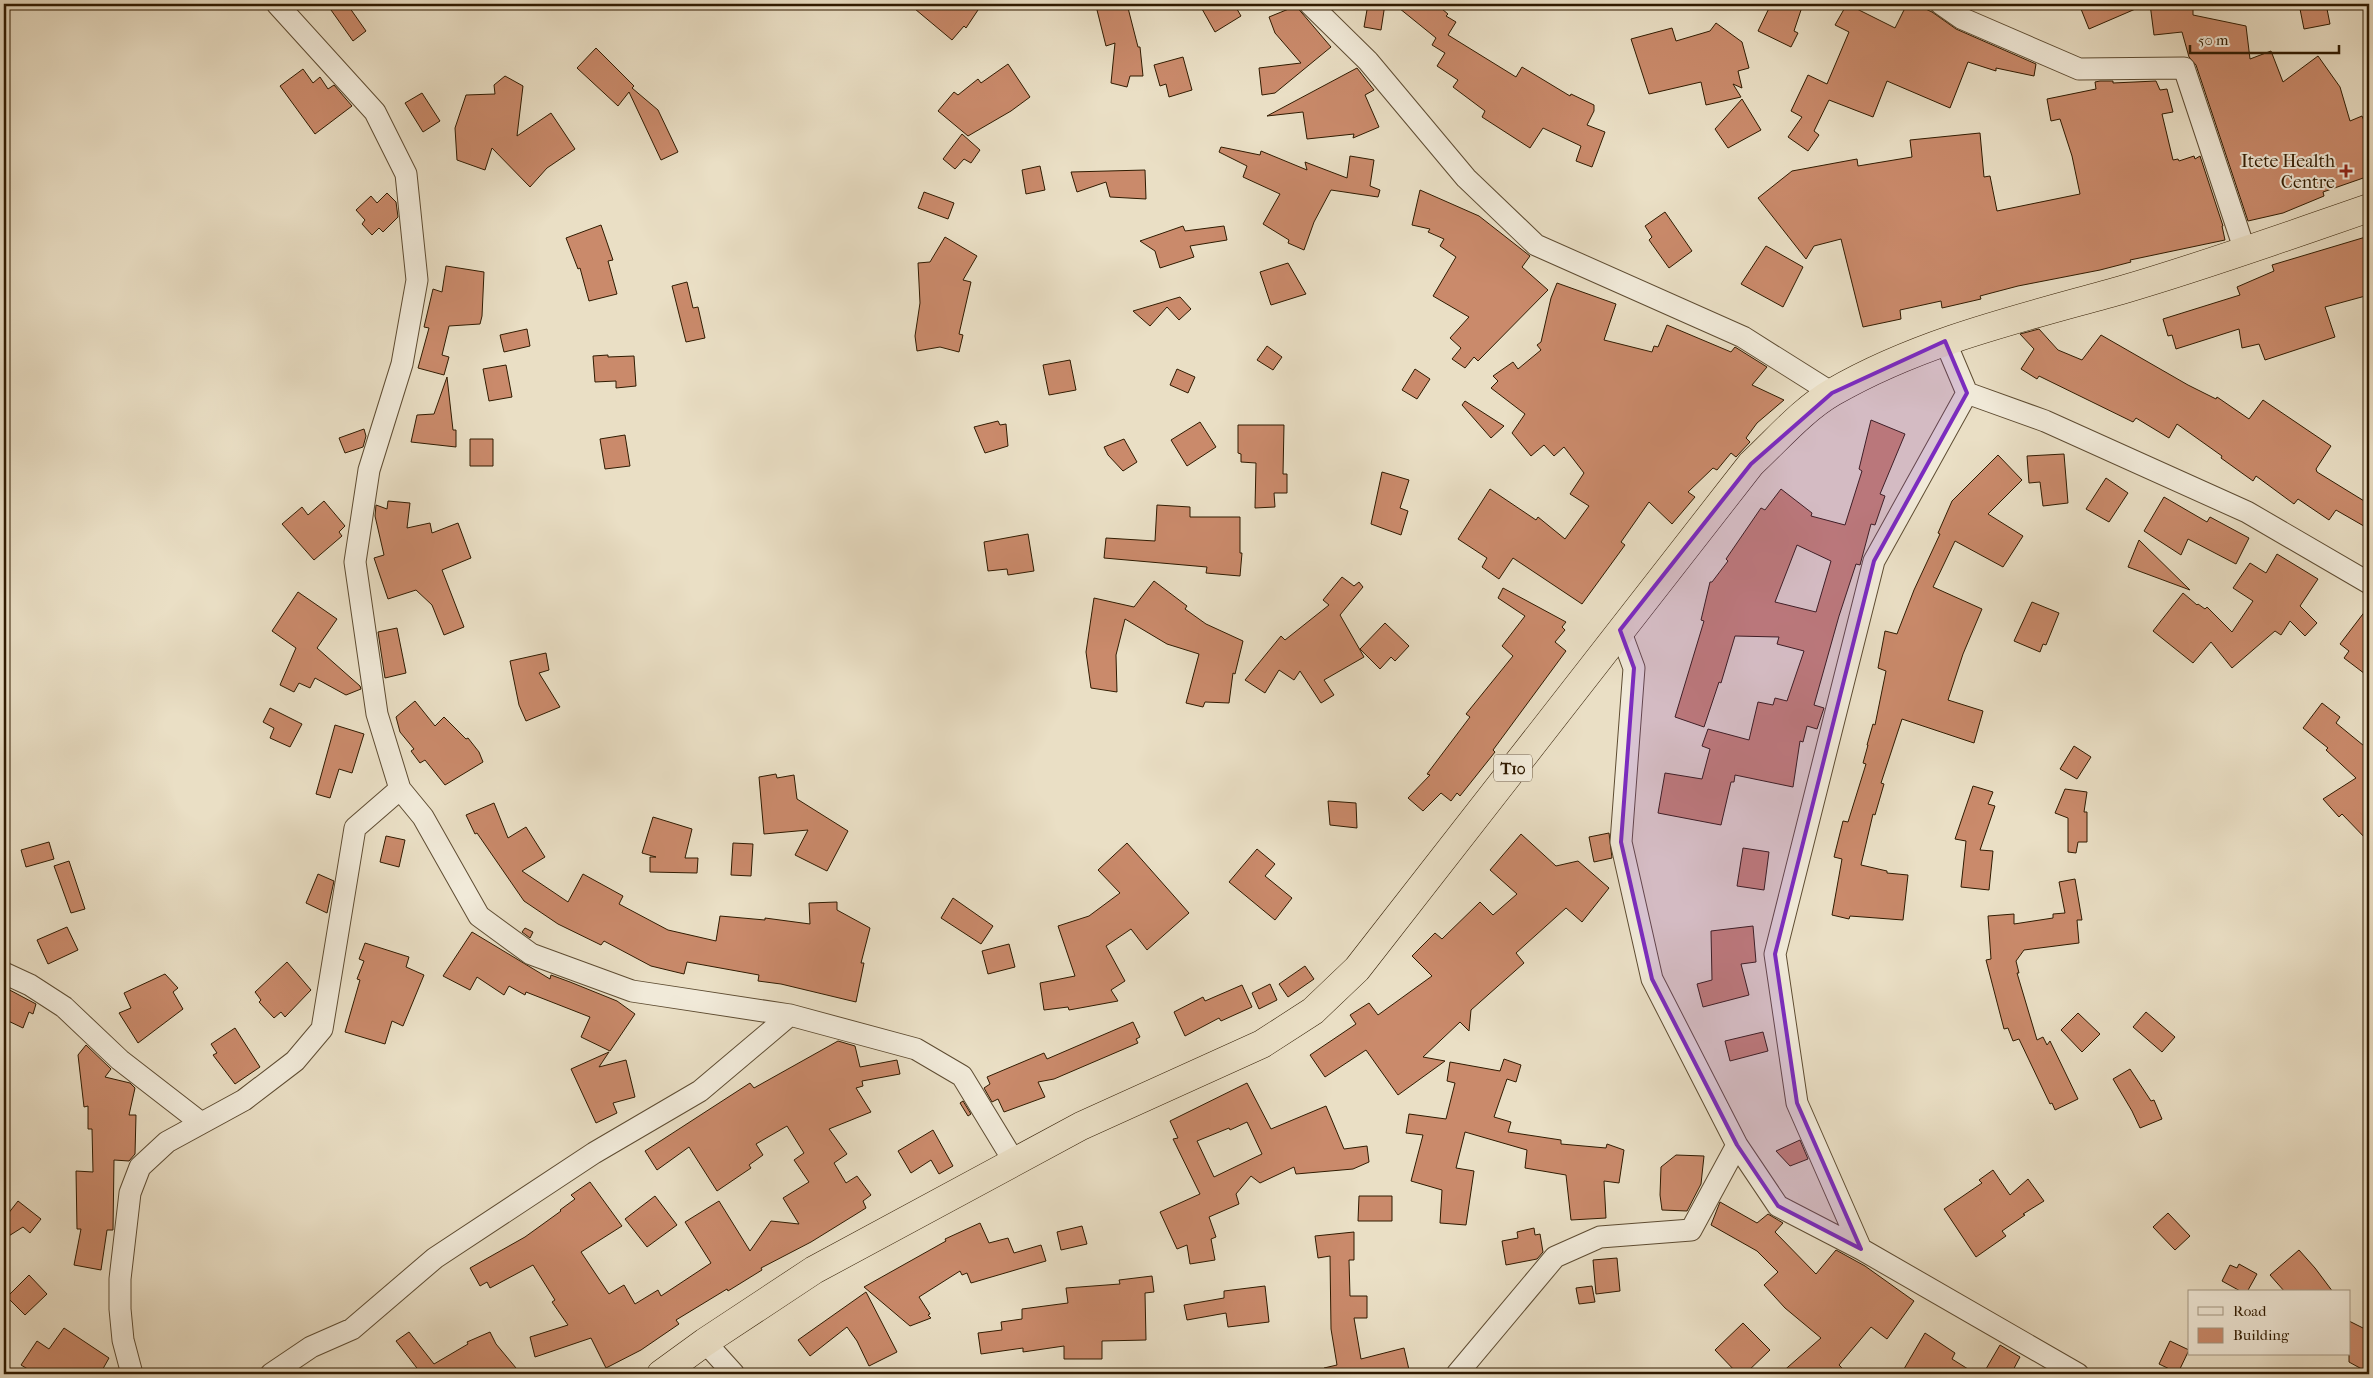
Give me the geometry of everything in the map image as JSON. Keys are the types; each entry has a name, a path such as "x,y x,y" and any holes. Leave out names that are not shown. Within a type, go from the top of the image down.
{"highway":[{"name":"T10","path":"661,1374 704,1342 814,1270 1123,1106 1262,1044 1313,1011 1357,969 1751,464 1798,420 1832,393 1890,363 1945,341 2209,264 2369,208"}],"street":[{"path":"278,4 375,112 406,174 417,280 402,364 368,470 355,562 377,714 400,789 423,817 479,916 531,954 632,991 790,1015 916,1049 962,1076 1015,1163"},
{"path":"1310,4 1368,61 1466,178 1536,245 1743,337 1832,393"},
{"path":"1940,4 1961,18 2079,69 2184,68 2245,251"},
{"path":"1945,341 1967,393 2045,421 2247,512 2369,583"},
{"path":"1861,1249 1797,1104 1775,954 1874,561 1967,393"},
{"path":"1620,630 1634,668 1621,842 1652,978 1736,1145 1778,1206 1861,1249 2078,1374"},
{"path":"132,1374 123,1340 120,1278 130,1193 140,1167 167,1142 200,1122 244,1100 294,1061 322,1029 354,828 400,789"},
{"path":"4,973 30,985 64,1007 120,1060 200,1122"},
{"path":"270,1374 311,1346 352,1328 434,1258 594,1153 700,1091 790,1015"},
{"path":"1457,1374 1554,1257 1600,1237 1691,1230 1736,1145"},
{"path":"704,1342 734,1374"}],"highlighted area":[{"path":"1945,341 1967,393 1874,561 1775,954 1797,1103 1861,1249 1778,1206 1737,1145 1652,979 1621,842 1634,668 1620,630 1751,464 1832,393"}],"building":[{"path":"339,4 347,4 366,31 353,41 331,10"},
{"path":"909,4 982,4 966,28 964,26 952,40"},
{"path":"1127,4 1138,47 1140,47 1143,76 1130,76 1127,87 1111,83 1115,43 1106,46 1096,6"},
{"path":"1211,4 1234,4 1241,16 1215,32 1202,9"},
{"path":"1368,4 1385,4 1381,30 1364,27"},
{"path":"1394,4 1436,4 1448,14 1446,16 1456,22 1448,35 1516,77 1522,67 1570,96 1571,94 1594,105 1594,111 1587,125 1605,132 1592,167 1576,161 1581,146 1543,128 1530,148 1482,117 1485,111 1453,87 1458,80 1437,66 1445,53 1432,45 1436,38"},
{"path":"1771,4 1803,4 1794,31 1798,33 1791,47 1758,31"},
{"path":"1847,4 1895,28 1907,4 1915,4 1932,12 1956,29 2036,64 2034,76 1996,68 1996,71 1968,62 1950,108 1887,81 1873,117 1829,100 1814,131 1819,135 1808,151 1788,137 1802,117 1791,111 1808,75 1827,84 1849,32 1835,25"},
{"path":"2079,4 2147,4 2089,29"},
{"path":"2150,4 2193,4 2193,15 2246,26 2250,59 2271,51 2283,82 2318,56 2340,87 2350,121 2362,116 2369,133 2369,176 2323,192 2324,196 2283,213 2248,221 2196,65 2189,57 2182,32 2154,35"},
{"path":"2299,4 2326,4 2330,24 2304,29"},
{"path":"1296,6 1331,47 1275,93 1262,95 1259,68 1301,63 1275,33 1269,17"},
{"path":"1716,23 1742,42 1749,68 1738,71 1742,88 1733,84 1741,97 1706,105 1701,82 1649,94 1631,39 1672,28 1676,41 1710,31"},
{"path":"596,48 634,86 632,88 658,110 678,152 661,160 629,92 618,106 577,68"},
{"path":"1183,57 1192,90 1169,97 1166,84 1160,86 1154,65"},
{"path":"1008,64 1030,97 1011,111 968,136 938,111 954,92 958,95 978,79 981,83"},
{"path":"1357,68 1374,90 1365,95 1379,127 1353,138 1354,134 1307,139 1303,112 1267,116"},
{"path":"303,69 313,83 320,77 328,89 334,85 352,106 315,134 280,86"},
{"path":"505,76 523,86 517,136 551,113 575,149 547,168 530,187 492,148 485,170 457,160 455,128 466,95 495,94 494,85"},
{"path":"2113,81 2113,83 2156,81 2160,90 2167,89 2173,112 2162,114 2173,160 2178,159 2179,161 2194,156 2195,159 2200,156 2223,226 2225,240 2130,260 2131,262 2100,270 2018,286 1980,296 1981,299 1942,308 1941,301 1900,310 1901,319 1863,327 1841,239 1814,246 1806,259 1758,198 1792,171 1857,159 1858,166 1912,157 1910,140 1980,133 1984,177 1990,176 1997,211 2080,194 2072,156 2060,119 2051,121 2047,99 2096,89 2095,82"},
{"path":"422,93 440,121 423,132 405,103"},
{"path":"1742,99 1761,130 1728,148 1715,129"},
{"path":"962,134 980,150 971,163 964,159 955,169 943,159"},
{"path":"1221,147 1260,155 1261,151 1307,170 1305,162 1347,178 1350,156 1374,160 1370,186 1380,190 1378,197 1331,190 1314,222 1304,250 1288,243 1289,240 1263,224 1280,194 1243,177 1247,166 1219,152"},
{"path":"1040,166 1045,190 1026,194 1022,170"},
{"path":"1145,170 1146,199 1110,197 1106,182 1077,192 1071,172"},
{"path":"1420,190 1479,216 1530,256 1522,267 1548,290 1478,361 1474,357 1465,368 1452,359 1461,348 1450,338 1469,317 1433,296 1456,257 1440,246 1444,239 1428,232 1430,229 1412,225"},
{"path":"924,192 954,203 948,219 918,208"},
{"path":"387,193 396,202 398,217 383,232 379,228 372,235 362,224 365,220 356,210 371,196 377,203"},
{"path":"1665,212 1692,251 1669,268 1649,240 1652,237 1645,226"},
{"path":"601,225 613,260 608,261 617,294 589,301 580,268 578,269 566,238"},
{"path":"1183,226 1185,231 1224,226 1227,240 1190,246 1194,257 1160,268 1155,251 1140,241"},
{"path":"2369,236 2369,295 2325,307 2335,337 2265,360 2259,344 2242,348 2239,329 2176,349 2172,335 2168,336 2163,319 2240,295 2237,287 2274,271 2272,265"},
{"path":"945,237 977,256 963,280 971,282 959,334 963,335 959,352 940,347 917,351 915,336 920,303 918,263 930,262"},
{"path":"1766,246 1803,267 1783,307 1741,284"},
{"path":"1288,263 1306,294 1271,305 1260,272"},
{"path":"446,266 484,272 480,324 449,326 442,355 449,357 444,375 418,368 429,328 424,327 433,289 442,292"},
{"path":"687,282 693,308 698,307 705,338 686,342 672,286"},
{"path":"1557,283 1616,304 1604,340 1652,352 1654,346 1658,347 1667,325 1731,352 1735,347 1767,367 1752,385 1784,400 1757,423 1746,438 1750,442 1736,457 1731,453 1717,470 1713,468 1688,492 1695,497 1672,524 1649,502 1621,542 1625,545 1582,604 1513,558 1499,579 1482,567 1487,558 1458,539 1490,489 1536,520 1538,517 1565,539 1589,506 1570,494 1584,473 1564,447 1554,456 1544,445 1531,456 1512,433 1525,414 1491,388 1498,381 1493,376 1513,362 1518,369 1541,350 1537,345 1541,342 1551,298"},
{"path":"1180,297 1191,309 1179,320 1167,307 1150,326 1133,311"},
{"path":"527,329 530,346 504,352 500,335"},
{"path":"2039,329 2058,350 2082,360 2101,335 2188,385 2216,399 2217,397 2249,419 2263,400 2331,446 2316,469 2317,472 2369,504 2369,529 2336,510 2329,520 2298,499 2294,504 2256,476 2253,481 2177,424 2169,438 2136,418 2133,422 2039,376 2037,379 2021,369 2034,349 2020,334"},
{"path":"1267,346 1282,357 1273,370 1257,360"},
{"path":"608,355 608,357 634,356 636,386 616,388 616,381 595,382 593,356"},
{"path":"1070,360 1076,390 1049,395 1043,365"},
{"path":"506,365 512,397 489,401 483,369"},
{"path":"1177,369 1195,377 1188,393 1170,385"},
{"path":"1415,369 1430,379 1417,399 1402,390"},
{"path":"447,377 453,430 456,430 456,447 411,442 417,415 434,414"},
{"path":"1465,401 1504,426 1491,438 1462,405"},
{"path":"1871,420 1905,434 1880,494 1885,496 1875,525 1871,524 1860,565 1856,564 1839,616 1814,705 1824,708 1817,729 1807,726 1803,742 1800,741 1793,787 1735,775 1734,782 1731,782 1721,825 1658,813 1665,773 1702,779 1710,749 1702,746 1708,729 1749,740 1758,702 1773,705 1775,698 1787,701 1804,651 1777,644 1779,637 1735,636 1721,683 1719,682 1704,727 1675,717 1704,621 1701,620 1710,582 1712,582 1728,561 1726,559 1761,508 1765,510 1781,489 1812,513 1811,516 1845,525 1862,471 1859,469","holes":["1797,545 1831,561 1816,612 1775,602"]},
{"path":"998,421 1000,425 1006,424 1008,446 985,453 974,427"},
{"path":"1200,422 1216,447 1187,466 1171,440"},
{"path":"1238,425 1284,425 1283,474 1287,474 1287,493 1274,493 1275,507 1255,508 1256,463 1241,462 1241,454 1238,453"},
{"path":"364,429 366,436 363,447 345,453 339,438"},
{"path":"625,435 630,466 605,469 600,439"},
{"path":"470,439 493,439 493,466 470,466"},
{"path":"1124,439 1137,462 1123,471 1108,455 1104,447"},
{"path":"2064,454 2068,503 2043,506 2040,482 2029,483 2027,456"},
{"path":"1998,455 2022,480 1988,514 2023,536 2003,567 1955,541 1933,587 1982,609 1963,654 1948,700 1983,711 1974,743 1902,719 1881,783 1884,784 1875,815 1873,814 1861,865 1887,871 1887,873 1908,875 1903,920 1850,916 1849,919 1832,915 1842,859 1834,857 1843,821 1848,822 1866,764 1863,763 1867,745 1873,724 1875,725 1886,671 1878,668 1885,631 1897,634 1914,590 1940,534 1938,533 1952,501"},
{"path":"1382,472 1409,480 1400,508 1408,511 1401,535 1371,524"},
{"path":"2106,478 2128,493 2109,522 2086,509"},
{"path":"2164,497 2207,522 2210,517 2249,538 2236,564 2188,539 2181,555 2144,531"},
{"path":"324,501 345,526 339,532 342,536 314,560 282,524 302,507 308,515"},
{"path":"388,501 410,503 407,528 430,523 432,533 458,523 471,558 442,570 464,627 444,635 432,605 416,590 388,599 374,558 384,555 375,516 376,505 387,509"},
{"path":"1157,505 1190,507 1190,517 1240,517 1240,553 1242,553 1240,576 1206,573 1207,567 1104,558 1106,538 1155,541"},
{"path":"1028,534 1034,571 1008,575 1007,569 988,571 984,542"},
{"path":"2139,540 2190,590 2128,567"},
{"path":"2277,554 2318,579 2300,606 2317,623 2305,636 2290,621 2281,635 2275,631 2232,668 2211,642 2193,663 2153,631 2183,593 2197,605 2205,609 2207,607 2232,632 2253,601 2233,588 2250,563 2266,573"},
{"path":"1342,577 1354,586 1359,582 1363,587 1340,615 1364,657 1324,680 1334,695 1321,703 1300,671 1294,680 1279,670 1265,693 1245,680 1281,636 1285,640 1329,605 1323,600"},
{"path":"1154,581 1187,606 1185,609 1206,624 1243,641 1235,674 1233,673 1229,703 1205,702 1203,707 1186,703 1199,654 1167,644 1125,619 1116,655 1117,692 1091,688 1086,652 1094,598 1134,607"},
{"path":"1503,588 1566,622 1562,627 1565,630 1555,642 1566,651 1493,750 1495,752 1460,796 1457,793 1451,801 1441,793 1423,811 1408,798 1430,775 1427,774 1470,717 1466,714 1513,656 1502,646 1525,616 1498,598"},
{"path":"298,592 337,619 317,648 360,686 361,689 346,695 315,678 310,688 299,683 294,692 280,685 296,648 272,631"},
{"path":"2032,602 2059,613 2046,645 2043,644 2040,652 2014,641"},
{"path":"2369,606 2369,677 2344,658 2349,651 2340,644"},
{"path":"1385,623 1409,646 1395,661 1391,657 1380,669 1360,649"},
{"path":"397,628 406,673 385,678 378,632"},
{"path":"546,653 549,670 539,673 560,707 526,721 519,705 510,661"},
{"path":"415,701 435,726 444,717 466,739 468,738 479,752 483,762 445,785 425,760 420,763 411,751 414,749 400,732 396,717"},
{"path":"2322,703 2340,717 2336,723 2369,750 2369,842 2342,814 2339,817 2323,799 2356,778 2326,750 2328,748 2303,728"},
{"path":"270,708 302,724 290,747 270,738 274,728 263,722"},
{"path":"335,725 364,734 352,773 339,769 330,798 316,794"},
{"path":"2074,746 2091,757 2077,779 2060,769"},
{"path":"776,774 777,778 794,775 797,799 848,831 827,871 795,855 808,830 764,834 759,777"},
{"path":"1973,786 1993,792 1988,804 1995,806 1980,850 1993,851 1989,890 1961,887 1966,841 1955,839"},
{"path":"2065,789 2087,792 2084,812 2087,812 2087,842 2078,842 2076,853 2068,852 2068,818 2055,813"},
{"path":"1328,801 1356,803 1357,828 1330,825"},
{"path":"494,803 508,838 526,827 545,857 522,871 568,902 583,874 623,896 619,904 668,930 716,941 720,916 765,920 765,918 810,924 809,903 837,902 837,910 870,928 861,963 864,963 856,1002 781,984 758,981 759,975 687,962 684,974 651,966 604,941 601,945 558,924 524,901 477,833 475,834 466,815"},
{"path":"653,817 692,829 685,858 698,858 697,873 650,872 650,857 656,857 642,853"},
{"path":"1609,833 1612,858 1594,862 1589,837"},
{"path":"1521,834 1556,866 1578,861 1609,888 1582,922 1566,908 1516,953 1524,963 1471,1010 1469,1031 1460,1022 1423,1057 1445,1061 1398,1095 1366,1050 1325,1077 1310,1055 1356,1024 1350,1015 1369,1003 1378,1015 1432,976 1412,956 1435,933 1442,939 1480,902 1493,915 1517,894 1490,870"},
{"path":"386,836 405,840 399,867 380,862"},
{"path":"49,842 54,859 26,867 21,850"},
{"path":"733,843 753,844 751,876 731,875"},
{"path":"1127,843 1189,913 1147,950 1131,929 1106,946 1125,981 1111,990 1118,1001 1069,1010 1068,1007 1044,1010 1040,983 1075,976 1058,926 1089,916 1120,893 1098,870"},
{"path":"1743,848 1769,852 1764,890 1737,886"},
{"path":"1257,849 1275,864 1265,876 1292,898 1275,920 1229,882"},
{"path":"69,861 85,909 71,913 54,866"},
{"path":"318,874 334,881 327,913 306,903"},
{"path":"2075,879 2082,920 2077,920 2079,943 2024,950 2016,961 2019,973 2017,973 2037,1040 2043,1037 2047,1045 2050,1041 2078,1099 2055,1110 2052,1103 2050,1104 2019,1039 2013,1041 2008,1028 2004,1029 1986,960 1991,959 1988,916 2014,914 2014,924 2053,918 2053,914 2065,913 2059,882"},
{"path":"953,898 993,926 981,944 941,918"},
{"path":"1753,926 1756,962 1741,964 1749,995 1703,1007 1697,984 1712,980 1711,931"},
{"path":"67,927 78,950 48,964 37,940"},
{"path":"525,928 533,932 530,938 522,932"},
{"path":"472,932 550,979 551,975 617,1001 635,1014 610,1051 581,1037 590,1017 526,992 525,995 509,986 504,995 477,977 470,990 443,976"},
{"path":"365,943 409,957 406,967 424,975 403,1026 392,1021 385,1044 345,1032 360,980 357,979 364,961 359,959"},
{"path":"1009,944 1015,967 988,974 982,951"},
{"path":"287,962 311,990 285,1017 281,1012 274,1018 259,1002 261,1000 255,992"},
{"path":"1305,966 1314,979 1288,997 1279,984"},
{"path":"165,974 178,988 173,992 183,1009 138,1043 119,1013 131,1008 124,993"},
{"path":"1270,984 1277,1000 1259,1009 1252,993"},
{"path":"1242,985 1252,1007 1221,1021 1219,1018 1185,1036 1174,1012 1203,997 1205,1001"},
{"path":"4,987 36,1004 33,1014 29,1012 23,1028 4,1019"},
{"path":"2146,1012 2175,1037 2162,1052 2133,1027"},
{"path":"2078,1013 2100,1034 2082,1052 2061,1030"},
{"path":"1133,1022 1140,1037 1136,1039 1138,1043 1054,1079 1038,1082 1045,1097 1004,1112 998,1099 992,1102 984,1088 990,1084 987,1077 1044,1053 1047,1059"},
{"path":"235,1028 260,1067 235,1084 213,1055 217,1053 211,1044"},
{"path":"1763,1032 1768,1051 1730,1061 1725,1041"},
{"path":"838,1041 855,1046 860,1067 897,1060 900,1074 862,1081 863,1086 856,1088 871,1112 829,1129 847,1154 834,1163 846,1183 857,1176 871,1195 863,1201 866,1208 811,1242 761,1268 762,1270 728,1291 727,1289 676,1320 679,1324 641,1350 606,1368 591,1338 535,1357 530,1337 568,1325 552,1302 555,1300 533,1265 490,1288 487,1282 480,1286 470,1268 525,1237 561,1211 575,1199 571,1195 590,1182 622,1226 581,1252 609,1294 624,1285 635,1304 658,1290 661,1296 711,1263 685,1222 719,1201 750,1251 771,1221 799,1224 783,1198 809,1182 794,1160 804,1153 787,1126 756,1144 763,1155 749,1165 751,1168 717,1191 689,1147 657,1170 645,1151 750,1083 754,1088"},
{"path":"86,1045 111,1069 105,1077 130,1083 135,1088 129,1115 136,1115 135,1154 129,1161 114,1160 113,1230 107,1230 101,1270 74,1265 81,1229 77,1229 76,1171 93,1172 92,1129 88,1129 88,1106 84,1107 78,1055"},
{"path":"609,1052 599,1067 626,1060 635,1097 613,1103 617,1113 596,1123 571,1069"},
{"path":"1504,1059 1521,1065 1516,1082 1507,1079 1494,1117 1511,1122 1508,1132 1561,1140 1561,1144 1606,1148 1607,1144 1624,1150 1619,1183 1604,1181 1606,1218 1571,1220 1566,1175 1525,1168 1527,1150 1465,1132 1456,1168 1474,1171 1466,1225 1440,1223 1442,1190 1411,1181 1423,1135 1406,1133 1409,1114 1446,1119 1455,1083 1447,1081 1450,1062 1500,1071"},
{"path":"2130,1069 2151,1101 2154,1100 2162,1119 2140,1128 2113,1079"},
{"path":"1247,1083 1271,1129 1326,1106 1344,1149 1367,1146 1369,1162 1353,1169 1296,1174 1294,1167 1260,1183 1251,1176 1236,1194 1239,1204 1209,1217 1216,1237 1211,1239 1215,1260 1190,1264 1187,1245 1177,1249 1160,1212 1200,1194 1173,1139 1178,1138 1170,1121","holes":["1247,1122 1262,1154 1214,1177 1197,1141"]},
{"path":"963,1101 971,1114 968,1116 960,1103"},
{"path":"933,1130 953,1166 939,1174 931,1160 911,1173 898,1151"},
{"path":"1800,1140 1808,1159 1790,1166 1776,1151"},
{"path":"1676,1155 1704,1156 1701,1184 1687,1211 1662,1210 1660,1195 1661,1167"},
{"path":"1993,1170 2010,1195 2028,1179 2044,1201 2023,1214 2025,1215 2002,1231 2006,1236 1976,1257 1944,1209 1982,1183 1979,1180"},
{"path":"655,1196 677,1225 647,1247 625,1219"},
{"path":"1359,1196 1392,1196 1392,1221 1358,1221"},
{"path":"18,1201 41,1219 30,1233 23,1227 4,1239 4,1219"},
{"path":"1720,1202 1757,1223 1768,1214 1783,1223 1775,1232 1816,1274 1836,1250 1865,1266 1914,1301 1887,1339 1871,1327 1839,1365 1848,1374 1780,1374 1821,1338 1785,1308 1764,1285 1778,1272 1757,1251 1711,1225"},
{"path":"2168,1213 2190,1236 2175,1250 2153,1227"},
{"path":"980,1223 989,1243 1008,1238 1014,1253 1041,1245 1046,1261 971,1283 967,1273 962,1275 960,1271 919,1297 931,1318 910,1326 864,1287 946,1241 945,1239"},
{"path":"1082,1226 1087,1244 1061,1250 1057,1232"},
{"path":"1534,1228 1535,1235 1540,1234 1543,1252 1537,1259 1506,1265 1502,1241 1518,1238 1517,1232"},
{"path":"1354,1232 1354,1260 1349,1260 1350,1296 1367,1296 1367,1318 1354,1318 1361,1359 1404,1348 1410,1374 1325,1374 1324,1368 1337,1365 1331,1329 1330,1256 1318,1258 1315,1236"},
{"path":"2299,1250 2332,1290 2283,1290 2270,1275"},
{"path":"1617,1258 1620,1291 1596,1294 1593,1260"},
{"path":"2239,1264 2257,1274 2248,1290 2238,1290 2222,1281 2230,1265 2237,1268"},
{"path":"29,1275 47,1294 25,1315 7,1297"},
{"path":"1152,1276 1154,1292 1145,1293 1146,1340 1102,1341 1102,1359 1064,1359 1064,1346 1023,1352 1023,1348 981,1354 978,1333 1002,1330 1001,1322 1022,1319 1022,1309 1068,1303 1066,1288 1120,1284 1119,1280"},
{"path":"1265,1286 1269,1322 1228,1327 1226,1313 1187,1320 1184,1305 1224,1298 1224,1291"},
{"path":"1592,1286 1595,1302 1579,1304 1576,1288"},
{"path":"866,1292 897,1352 869,1366 857,1341 847,1327 810,1356 798,1340"},
{"path":"2350,1322 2369,1331 2369,1373 2349,1362"},
{"path":"1743,1323 1770,1350 1745,1374 1738,1374 1715,1350"},
{"path":"64,1328 109,1358 100,1374 36,1374 21,1365 37,1341 49,1349"},
{"path":"409,1332 434,1364 468,1344 467,1342 490,1332 496,1344 521,1374 416,1374 420,1372 396,1341"},
{"path":"1925,1333 1955,1353 1952,1359 1976,1374 1901,1374"},
{"path":"2170,1341 2188,1350 2178,1373 2159,1364"},
{"path":"2000,1345 2020,1357 2011,1374 1983,1374"}],"place":[{"name":"Itete Health Centre","path":"2346,171"}]}
